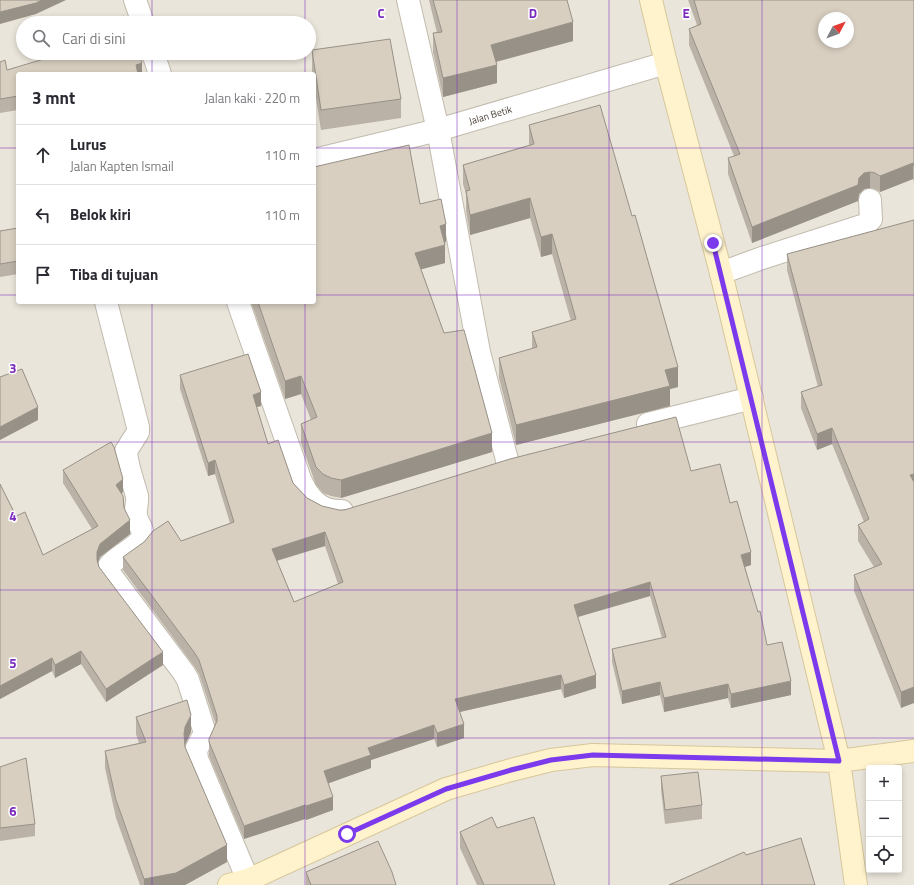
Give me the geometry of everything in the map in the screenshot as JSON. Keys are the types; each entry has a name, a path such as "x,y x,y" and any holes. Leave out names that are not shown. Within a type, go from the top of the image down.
{"street":[{"path":"135,0 141,16"},
{"path":"408,0 438,130 479,352 515,458 486,467"},
{"path":"652,0 666,64 752,398 839,761 856,885"},
{"path":"155,60 159,72"},
{"name":"Jalan Betik","path":"316,160 438,130 666,64"},
{"path":"721,273 762,258 865,225 871,219 870,200"},
{"path":"107,304 138,427 138,432 126,451 137,499 135,513 143,530 142,537 138,543 113,561 109,566 109,573 188,680 205,733 196,750 197,759 238,882 446,789 551,760 593,755 839,761 914,751"},
{"path":"239,304 305,492 316,503 327,508 341,511 361,506"},
{"path":"629,429 752,398"}],"shaded area":[{"path":"0,0 914,0 914,885 0,885"}],"building":[{"path":"0,0 42,0 36,3 0,12"},
{"path":"433,0 567,0 573,22 491,45 497,65 443,78 433,33 442,32"},
{"path":"694,0 914,0 914,166 913,163 880,176 870,172 864,173 859,178 858,185 752,227 728,158 740,154 689,29 701,24"},
{"path":"390,39 401,99 321,110 314,60 316,60 316,49"},
{"path":"5,60 7,70 41,60 141,60 142,63 136,65 138,72 16,72 16,96 0,99 0,62"},
{"path":"600,105 632,216 635,215 678,367 665,370 670,386 516,425 499,358 537,347 532,332 576,319 552,234 541,237 530,198 470,215 466,191 470,190 463,165 534,144 529,125"},
{"path":"409,145 420,204 441,199 446,224 440,226 445,245 415,253 444,333 464,330 492,433 341,480 331,478 323,474 316,467 301,424 317,417 301,376 285,381 259,304 316,304 316,167"},
{"path":"914,220 914,474 910,475 914,482 914,687 901,692 854,575 882,564 858,525 869,519 832,428 817,434 801,392 822,385 787,254"},
{"path":"16,228 16,261 0,264 0,231"},
{"path":"248,354 261,392 253,395 268,444 278,440 293,483 307,498 322,506 339,510 344,510 391,496 510,459 676,417 691,471 720,464 730,503 737,501 751,552 741,555 758,612 760,611 767,645 782,642 791,681 731,694 728,684 664,698 660,682 622,691 612,649 666,637 650,582 574,605 596,675 564,685 561,675 455,699 464,724 437,733 434,725 368,748 371,755 324,771 333,797 244,826 209,742 217,721 217,716 199,660 123,557 144,542 153,531 168,521 181,541 234,522 215,460 208,463 180,375","holes":["325,532 343,582 294,602 272,549"]},
{"path":"22,369 38,407 0,427 0,377"},
{"path":"111,442 114,447 123,479 116,485 123,496 124,508 130,520 100,544 97,552 97,560 99,567 163,652 106,689 81,651 55,665 52,658 0,686 0,484 16,516 25,512 43,555 98,526 63,470"},
{"path":"187,700 191,715 185,727 185,747 227,845 176,873 144,879 116,800 105,751 146,742 136,717"},
{"path":"26,758 35,824 0,828 0,767"},
{"path":"698,772 702,805 665,810 661,776"},
{"path":"492,817 497,828 534,817 555,885 484,885 460,832"},
{"path":"801,838 815,885 669,885 744,852 746,855"},
{"path":"378,841 392,872 396,885 311,885 306,872"}],"route":[{"path":"347,834 446,789 551,760 593,755 839,761 713,243"}]}
